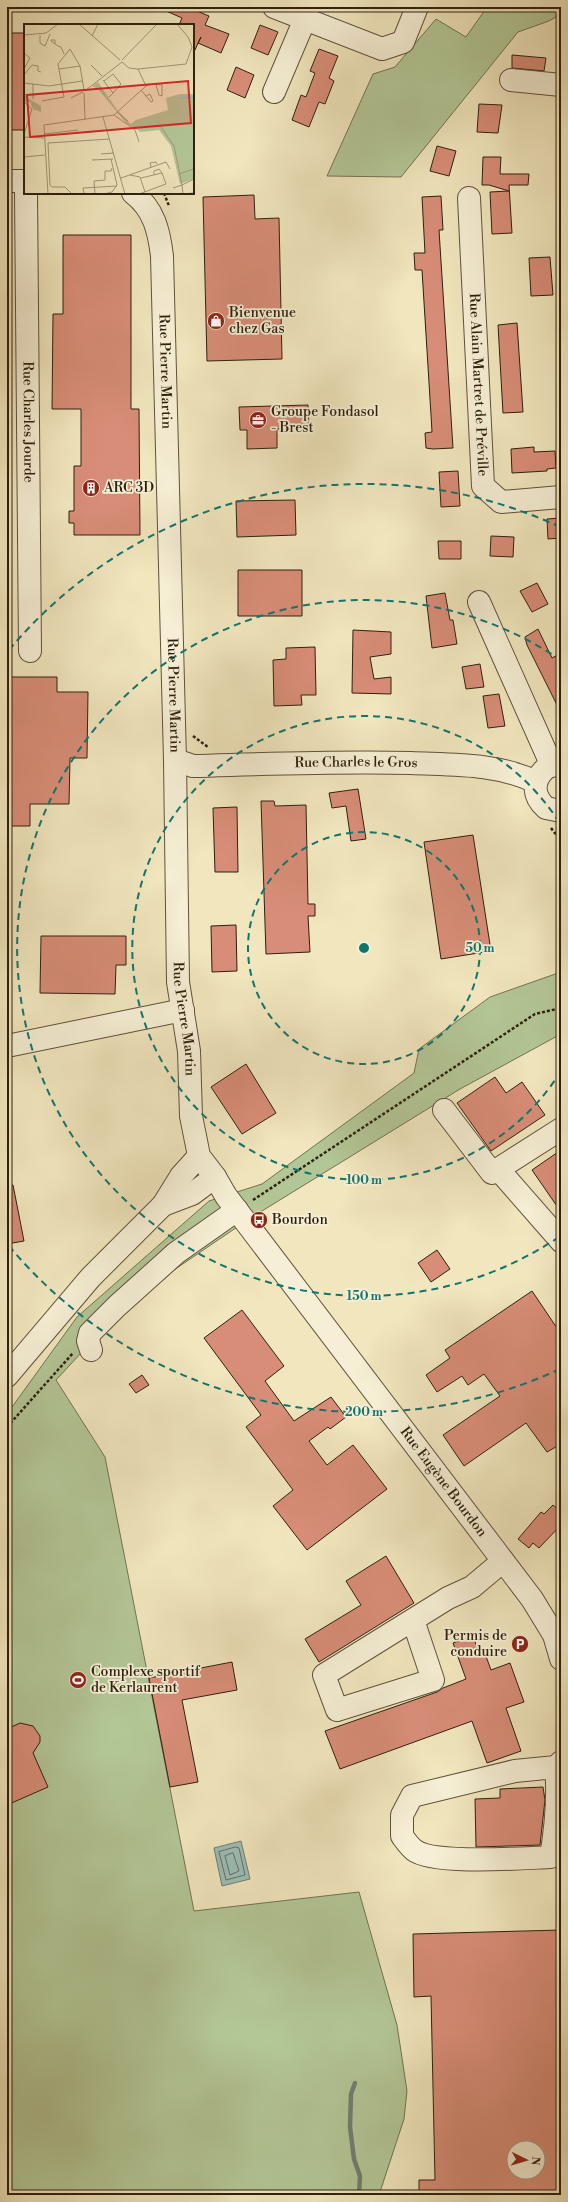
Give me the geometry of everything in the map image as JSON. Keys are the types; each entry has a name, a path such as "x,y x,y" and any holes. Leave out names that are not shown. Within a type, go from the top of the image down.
{"street":[{"path":"276,7 382,49 403,42 417,7"},
{"path":"274,92 305,19"},
{"path":"511,80 561,85"},
{"path":"7,181 24,181"},
{"name":"Rue Charles Jourde","path":"26,194 30,651"},
{"name":"Rue Pierre Martin","path":"134,194 142,200 152,213 159,231 162,256 175,760 178,982 189,1051 191,1116 199,1156 232,1203"},
{"name":"Rue Alain Martret de Préville","path":"469,198 483,486 501,502 561,497"},
{"path":"479,602 556,766 545,770 536,782 536,797 540,803 553,811 561,811"},
{"name":"Rue Charles le Gros","path":"175,760 193,766 354,762 474,765 500,769 536,782"},
{"path":"7,1046 183,1010"},
{"path":"444,1110 492,1173 561,1129"},
{"path":"7,1376 91,1277 163,1206 181,1176 199,1156"},
{"path":"498,1169 561,1241"},
{"path":"163,1206 192,1194 215,1177"},
{"path":"91,1342 176,1253 232,1203"},
{"name":"Rue Eugène Bourdon","path":"232,1203 558,1633 561,1659"},
{"path":"413,1620 433,1680 337,1710 324,1675 448,1598 472,1587 503,1561"},
{"path":"558,1764 555,1831 551,1857 431,1857 414,1850 402,1836 402,1815 412,1796 558,1764"}],"path":[{"path":"164,194 169,207"},
{"path":"191,735 213,750"},
{"path":"232,1203 535,1014 561,1008"},
{"path":"7,1428 91,1342"}],"green space":[{"path":"487,7 561,7 561,14 549,21 518,32 401,177 327,176 373,74 395,67 436,19 466,37"},
{"name":"Complexe sportif de Kerlaurent","path":"561,972 561,1034 460,1089 249,1219 168,1274 95,1338 56,1380 105,1457 194,1911 359,1892 397,2025 407,2091 404,2119 379,2195 7,2195 7,1414 77,1317 209,1201 262,1184 414,1073 419,1049 490,997"}],"water":[{"path":"241,1841 250,1879 222,1886 214,1848"}],"building":[{"path":"157,7 187,7 209,16 205,25 229,34 221,53 198,43 194,52 194,24 179,24 182,18"},
{"path":"260,25 278,32 268,55 251,48"},
{"path":"7,33 24,33 24,130 7,130"},
{"path":"319,49 338,56 329,78 334,81 325,104 319,102 309,127 292,120 301,95 306,97 315,73 310,71"},
{"path":"512,55 546,58 544,71 512,68"},
{"path":"236,67 254,75 245,98 227,90"},
{"path":"479,104 502,105 498,133 477,132"},
{"path":"437,146 456,151 449,176 430,171"},
{"path":"483,157 501,157 500,174 529,174 528,185 509,185 512,233 492,234 490,192 509,191 489,185 482,185"},
{"path":"254,195 255,219 279,218 282,359 207,361 203,197"},
{"path":"441,196 443,230 439,230 453,448 433,449 426,448 425,433 432,432 431,415 422,270 415,270 414,253 425,253 422,197"},
{"path":"63,235 131,235 131,409 139,409 140,535 74,535 74,523 69,523 69,511 74,511 74,466 81,466 81,409 52,409 53,314 63,314"},
{"path":"550,257 553,295 531,296 529,258"},
{"path":"517,323 523,412 503,413 498,325"},
{"path":"308,405 309,428 277,429 277,448 247,449 247,430 240,430 239,407"},
{"path":"534,447 534,452 555,451 556,468 547,469 547,471 512,473 511,449"},
{"path":"458,471 460,506 441,507 439,472"},
{"path":"295,500 296,535 237,537 236,501"},
{"path":"561,518 561,538 548,539 547,519"},
{"path":"491,536 514,537 513,557 490,556"},
{"path":"438,541 461,541 461,559 439,559"},
{"path":"238,570 302,570 302,616 238,616"},
{"path":"537,583 548,604 532,612 520,591"},
{"path":"445,593 450,620 453,620 457,644 432,648 426,596"},
{"path":"538,629 552,658 561,653 561,713 527,645 525,637"},
{"path":"353,630 391,632 391,654 370,657 374,679 391,677 391,694 352,693"},
{"path":"315,647 316,695 301,695 302,705 274,706 273,660 286,659 286,648"},
{"path":"480,664 484,687 466,689 462,667"},
{"path":"7,677 57,677 57,692 88,692 87,758 70,758 69,804 30,804 30,826 7,826"},
{"path":"499,694 505,726 488,728 483,696"},
{"path":"358,789 366,839 351,841 346,806 332,808 329,793"},
{"path":"261,801 274,801 275,806 306,805 308,904 315,904 315,916 308,916 310,952 266,954"},
{"path":"237,807 238,872 215,872 213,808"},
{"path":"473,835 491,951 441,959 424,842"},
{"path":"236,925 237,971 212,972 211,926"},
{"path":"41,936 126,936 126,965 116,965 115,994 40,993"},
{"path":"246,1064 276,1113 242,1134 211,1087"},
{"path":"495,1077 506,1093 522,1082 545,1115 491,1151 457,1103"},
{"path":"561,1150 561,1212 532,1170"},
{"path":"13,1185 24,1241 7,1244 7,1186"},
{"path":"437,1250 450,1269 431,1282 418,1263"},
{"path":"532,1291 561,1334 561,1444 547,1452 526,1423 464,1466 443,1435 500,1396 484,1374 468,1385 462,1376 437,1392 426,1375 450,1358 445,1350"},
{"path":"242,1310 284,1366 265,1381 294,1421 331,1397 346,1417 330,1429 328,1427 309,1441 327,1465 353,1445 387,1489 307,1550 273,1506 293,1490 246,1427 261,1415 204,1338"},
{"path":"142,1375 149,1385 136,1393 129,1384"},
{"path":"553,1505 561,1512 561,1525 539,1548 533,1543 529,1548 518,1539 541,1512 544,1514"},
{"path":"386,1556 414,1603 319,1662 305,1639 361,1605 346,1581"},
{"path":"473,1636 478,1650 483,1648 491,1670 510,1663 524,1702 506,1708 521,1751 487,1763 472,1721 340,1769 325,1731 437,1692 466,1679 453,1643"},
{"path":"232,1662 237,1690 182,1700 198,1782 170,1787 149,1678"},
{"path":"20,1723 33,1726 40,1736 40,1742 33,1753 48,1787 7,1805 7,1729"},
{"path":"543,1787 545,1800 540,1845 476,1847 475,1799 500,1798 500,1789"},
{"path":"561,1930 561,2195 419,2195 419,2180 435,2180 431,1996 414,1997 413,1934"}],"waterway":[{"path":"355,2083 351,2094 350,2127 354,2159 360,2176 359,2195"}],"place":[{"name":"Bienvenue chez Gas","path":"216,321"},
{"name":"Groupe Fondasol - Brest","path":"258,420"},
{"name":"ARC 3D","path":"91,488"},
{"name":"Bourdon","path":"259,1220"},
{"name":"Permis de conduire","path":"520,1644"},
{"name":"Complexe sportif de Kerlaurent","path":"78,1680"}]}
